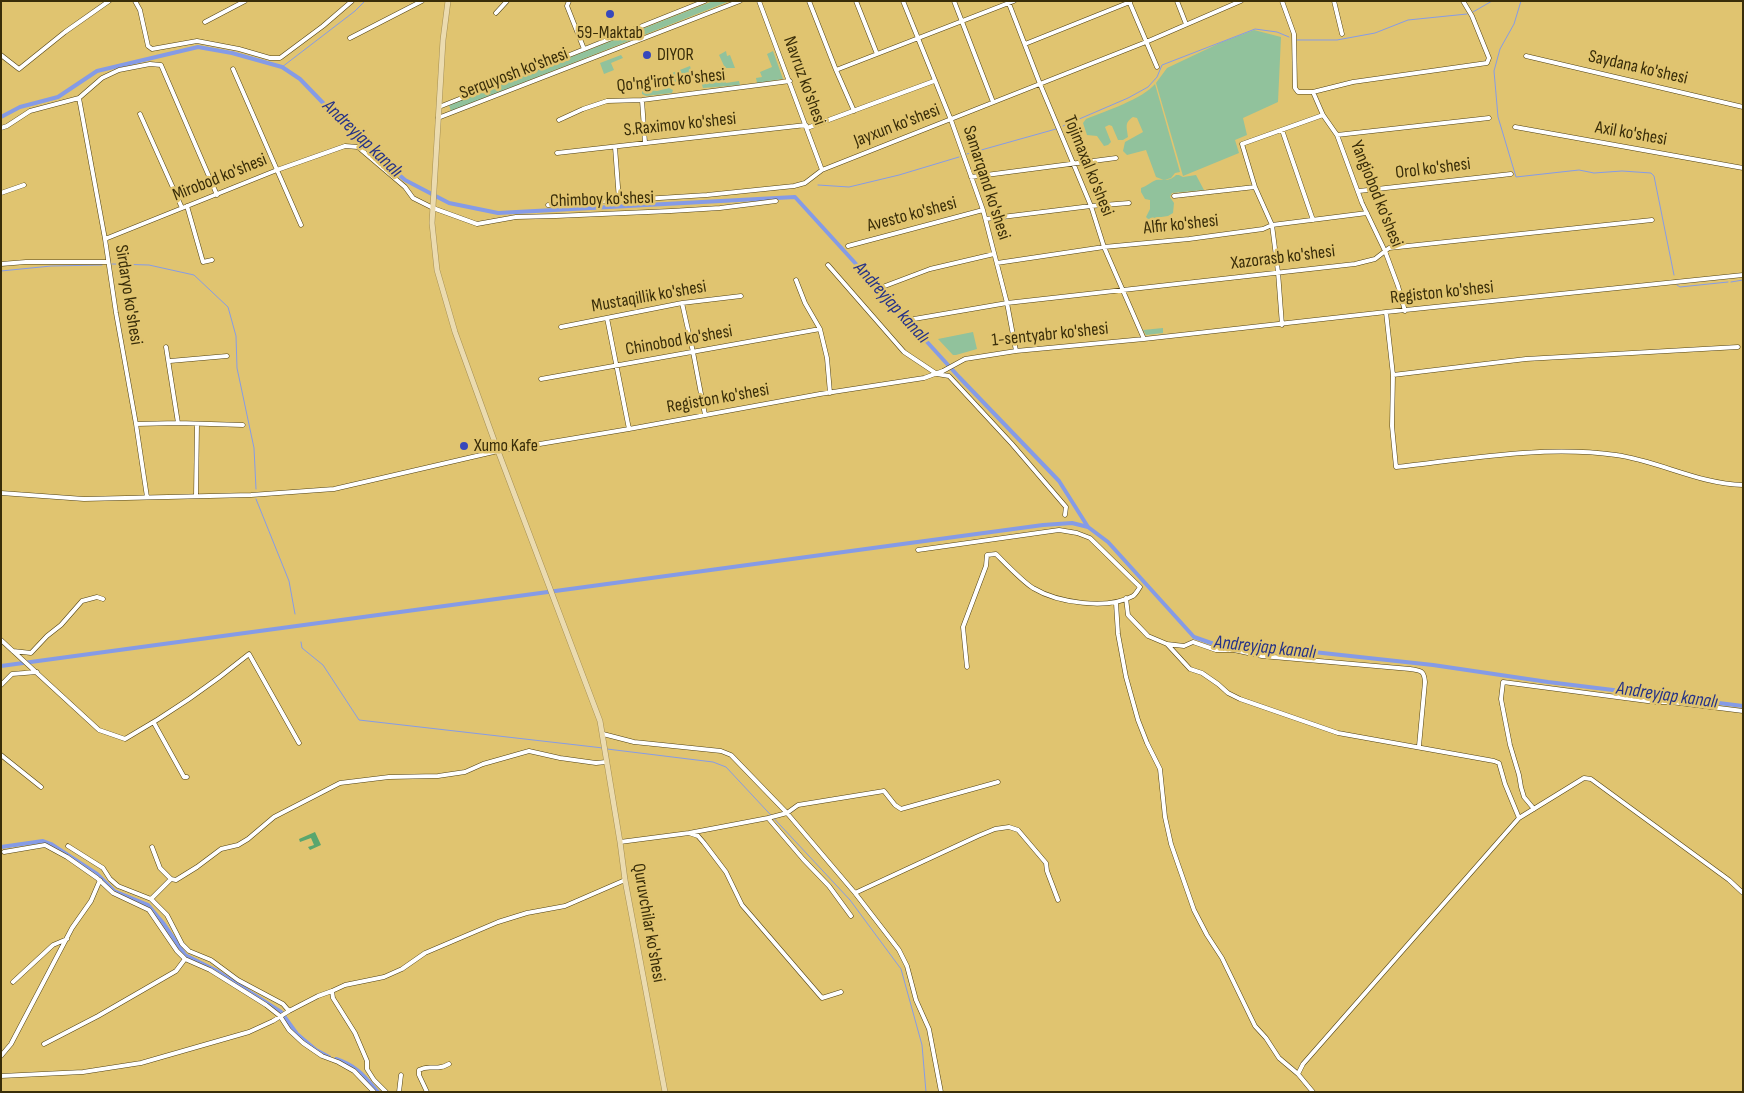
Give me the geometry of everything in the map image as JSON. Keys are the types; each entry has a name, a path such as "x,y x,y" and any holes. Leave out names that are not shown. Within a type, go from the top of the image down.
{"main road":[{"name":"Quruvchilar ko'shesi","path":"448,1 444,22 432,223 440,279 454,332 600,721 625,880 665,1092"}],"street":[{"path":"1,55 19,69 65,32 109,1"},
{"path":"136,1 140,10 148,46 152,49 197,41 239,49 270,58 280,58 324,26 352,1"},
{"path":"205,22 245,1"},
{"path":"350,38 422,1"},
{"path":"496,12 507,1"},
{"path":"569,1 567,6 584,49"},
{"name":"Serquyosh ko'shesi","path":"439,106 705,1"},
{"name":"Serquyosh ko'shesi","path":"438,118 740,1"},
{"name":"Navruz ko'shesi","path":"759,1 822,170"},
{"path":"809,1 854,111"},
{"path":"856,1 877,54"},
{"name":"Samarqand ko'shesi","path":"903,1 951,120 983,210 1007,303 1016,351"},
{"path":"954,1 993,102"},
{"name":"Jayxun ko'shesi","path":"548,205 706,195 794,186 805,182 822,170 1146,42 1241,1"},
{"path":"1282,1 1294,34 1294,83 1298,92 1313,92 1353,82 1487,63 1489,58 1472,16 1463,1"},
{"path":"1334,1 1342,34"},
{"path":"836,70 1010,2"},
{"name":"Tojimaxal ko'shesi","path":"1010,2 1040,84 1091,206 1104,247 1144,340"},
{"path":"1025,44 1130,2 1157,67"},
{"path":"1179,2 1186,24"},
{"name":"Saydana ko'shesi","path":"1526,56 1743,107"},
{"path":"1,128 30,111 79,98 102,78 119,70 150,64 161,65 217,194"},
{"path":"234,68 301,225"},
{"name":"S.Raximov ko'shesi","path":"557,153 806,126 854,111 934,80"},
{"name":"Qo'ng'irot ko'shesi","path":"559,120 582,109 607,101 642,100 790,81"},
{"name":"Yangiobod ko'shesi","path":"1313,92 1323,115 1337,135 1398,286 1405,310"},
{"name":"Sirdaryo ko'shesi","path":"79,98 105,239 136,424 146,497"},
{"path":"642,100 645,143"},
{"path":"140,114 184,207 203,262 212,260"},
{"path":"1282,325 1272,225 1255,187 1242,144 1323,115"},
{"path":"1337,135 1489,118"},
{"name":"Axil ko'shesi","path":"1514,127 1743,168"},
{"path":"1282,130 1313,220"},
{"name":"Mirobod ko'shesi","path":"105,239 277,170 345,146"},
{"name":"Chimboy ko'shesi","path":"345,146 358,147 405,187 413,198 433,208 477,224 516,216 556,216 720,208 776,201"},
{"path":"615,146 619,200"},
{"path":"971,177 1116,158"},
{"name":"Orol ko'shesi","path":"1359,192 1511,174"},
{"path":"1,193 24,185"},
{"path":"1174,196 1255,187"},
{"path":"986,220 1091,206 1129,203"},
{"name":"Avesto ko'shesi","path":"848,246 983,210"},
{"name":"Alfir ko'shesi","path":"997,263 1104,247 1245,232 1268,228 1272,225 1367,213"},
{"name":"Xazorasb ko'shesi","path":"914,319 1007,303 1355,264 1375,259 1389,248 1652,220"},
{"path":"885,286 930,269 994,254"},
{"path":"1,264 26,262 108,262"},
{"path":"828,265 899,347 937,374 948,376 1012,444 1066,507 1065,515"},
{"name":"Registon ko'shesi","path":"1144,340 1386,312 1743,275"},
{"path":"796,280 805,302 820,329 827,358 830,393"},
{"name":"Mustaqillik ko'shesi","path":"561,327 682,303 741,296"},
{"path":"682,303 705,414"},
{"path":"1386,312 1393,375 1392,426 1396,467 1535,452 1595,452 1638,458 1713,481 1743,485"},
{"path":"607,318 629,429"},
{"name":"Chinobod ko'shesi","path":"541,379 820,329"},
{"name":"1-sentyabr ko'shesi","path":"959,361 1016,351 1144,340"},
{"path":"166,347 170,361 178,423"},
{"path":"1393,375 1526,359 1738,347"},
{"path":"170,361 227,356"},
{"name":"Registon ko'shesi","path":"1,494 84,499 258,494 334,489 498,451 705,414 924,378 937,374 959,361"},
{"path":"136,424 243,424"},
{"path":"196,496 197,424"},
{"path":"918,550 1059,530 1077,533 1090,538 1140,587 1134,596 1116,602 1084,603 1060,598 1032,588 996,554 987,555 986,566 963,627 967,667"},
{"path":"13,651 31,654 47,636 62,625 82,602 97,597 103,599"},
{"path":"1126,598 1128,615 1148,636 1167,644 1184,646 1193,642 1216,650 1234,650 1262,656 1410,668 1421,671 1424,674 1425,682 1419,746"},
{"path":"1116,602 1118,634 1126,677 1138,720 1160,769 1165,817 1171,844 1194,910 1222,958 1255,1026 1266,1038 1279,1058 1298,1074 1313,1092"},
{"path":"1,640 100,730 125,740 154,723 249,654 299,743"},
{"path":"1167,644 1190,669 1202,673 1228,693 1240,699 1338,733 1419,746 1499,763 1505,784 1519,818"},
{"path":"1,685 12,674 36,671"},
{"path":"1534,809 1524,797 1520,787 1519,775 1510,745 1501,699 1503,682 1655,702 1671,702 1743,711"},
{"path":"154,723 184,777 187,776"},
{"path":"602,734 634,742 721,751 731,754 787,813 855,893 899,950 907,966 916,1000 929,1030 941,1092"},
{"path":"152,847 160,868 171,879 176,880 221,849 238,845 274,818 340,783 390,777 438,776 465,772 483,764 529,751 596,763 606,760"},
{"path":"1,755 41,787"},
{"path":"1298,1074 1303,1064 1519,818 1584,778 1591,779 1729,880 1743,893"},
{"path":"620,842 690,833 768,818 787,813 798,805 884,791 895,805 901,809 998,782"},
{"path":"768,818 829,886 852,916"},
{"path":"855,893 978,836 1009,827 1018,830 1046,863 1047,872 1058,900"},
{"path":"690,833 698,836 704,843 726,872 742,905 801,972 810,986 822,998 841,992"},
{"path":"4,852 45,845 67,857 100,880 113,893 149,910 177,951 185,959 210,970 266,1005 280,1016 289,1030 303,1043 322,1056 354,1071 374,1092"},
{"path":"68,846 103,868 118,886 151,899 167,916 182,944 189,951 212,960 238,980 283,1004 288,1011"},
{"path":"151,899 171,879"},
{"path":"1,1056 11,1044 72,928 91,901 100,880"},
{"path":"1,1076 83,1072 141,1063 249,1032 318,996 345,985 384,977 402,969 425,953 498,922 527,912 566,906 625,880"},
{"path":"13,982 53,945 67,938"},
{"path":"44,1044 98,1016 176,970 185,959"},
{"path":"332,991 336,1003 360,1043 367,1061 367,1069 374,1080 386,1092"},
{"path":"427,1092 419,1075 419,1070 430,1066 440,1068 449,1064"},
{"path":"399,1092 400,1076"}],"green space":[{"path":"713,1 730,1 451,111 449,105"},
{"path":"1254,30 1281,37 1278,102 1243,118 1247,135 1235,140 1239,153 1183,176 1156,83 1167,68 1222,42"},
{"path":"726,51 727,56 730,55 735,68 725,68 719,55"},
{"path":"773,51 783,79 757,83 756,78 762,77 760,72 772,67 767,54"},
{"path":"621,55 623,58 611,63 614,70 604,74 600,63"},
{"path":"690,66 693,76 675,82 672,73"},
{"path":"725,74 726,83 739,81 740,85 703,88 699,76"},
{"path":"1155,84 1180,172 1164,180 1156,177 1146,150 1127,155 1123,151 1125,142 1143,132 1137,118 1133,117 1128,121 1128,137 1123,140 1118,140 1112,126 1105,127 1111,142 1104,146 1097,136 1087,135 1083,123 1086,119 1133,99"},
{"path":"669,88 673,90 672,93 646,96 642,94 642,91 657,91"},
{"path":"1176,175 1183,177 1196,175 1204,190 1172,193 1170,197 1174,203 1173,213 1168,216 1148,219 1146,217 1150,209 1150,200 1145,199 1141,188 1156,180 1169,179"},
{"path":"1163,328 1163,333 1146,335 1143,330"},
{"path":"973,332 977,349 956,355 953,355 938,339"},
{"path":"315,832 321,845 310,850 308,847 314,845 311,838 300,842 299,839"}],"waterway":[{"path":"282,67 355,11 365,1"},
{"path":"1473,12 1492,1"},
{"path":"1521,1 1514,24 1500,49 1494,71 1498,117 1516,177 1579,170 1594,173 1622,171 1651,173 1654,176 1674,275"},
{"path":"1297,40 1337,40 1375,33 1408,20 1467,14"},
{"path":"1063,126 1128,98 1148,87 1157,77 1162,65 1255,29 1277,32 1289,37"},
{"name":"Andreyjap kanalı","path":"1,117 20,107 58,97 97,71 198,47 232,53 282,67 300,79 352,133 405,180 449,203 498,213 795,197 959,377 1059,481 1088,527 1108,542 1194,637 1214,644 1240,644 1433,665 1548,682 1743,706"},
{"path":"967,154 1056,129"},
{"path":"818,185 849,187 899,175 959,157"},
{"path":"112,264 149,265 194,275 228,307 236,336 237,368 254,448 256,489"},
{"path":"1,271 51,266 102,265"},
{"path":"1731,282 1743,280"},
{"path":"1677,285 1680,287 1728,282"},
{"path":"256,499 289,581 295,614"},
{"path":"1,666 1043,525 1072,523 1088,527"},
{"path":"301,642 302,648 323,665 359,720 603,748"},
{"path":"607,749 713,762 726,767 850,900 901,969 922,1045 926,1092"},
{"path":"1,847 43,841 51,844 97,874 114,891 148,905 185,955 215,970 281,1012 297,1034 316,1050 329,1057"},
{"path":"336,1059 355,1068 378,1092"}],"place":[{"name":"59-Maktab","path":"610,14"},
{"name":"DIYOR","path":"647,55"},
{"name":"Xumo Kafe","path":"464,446"}]}
